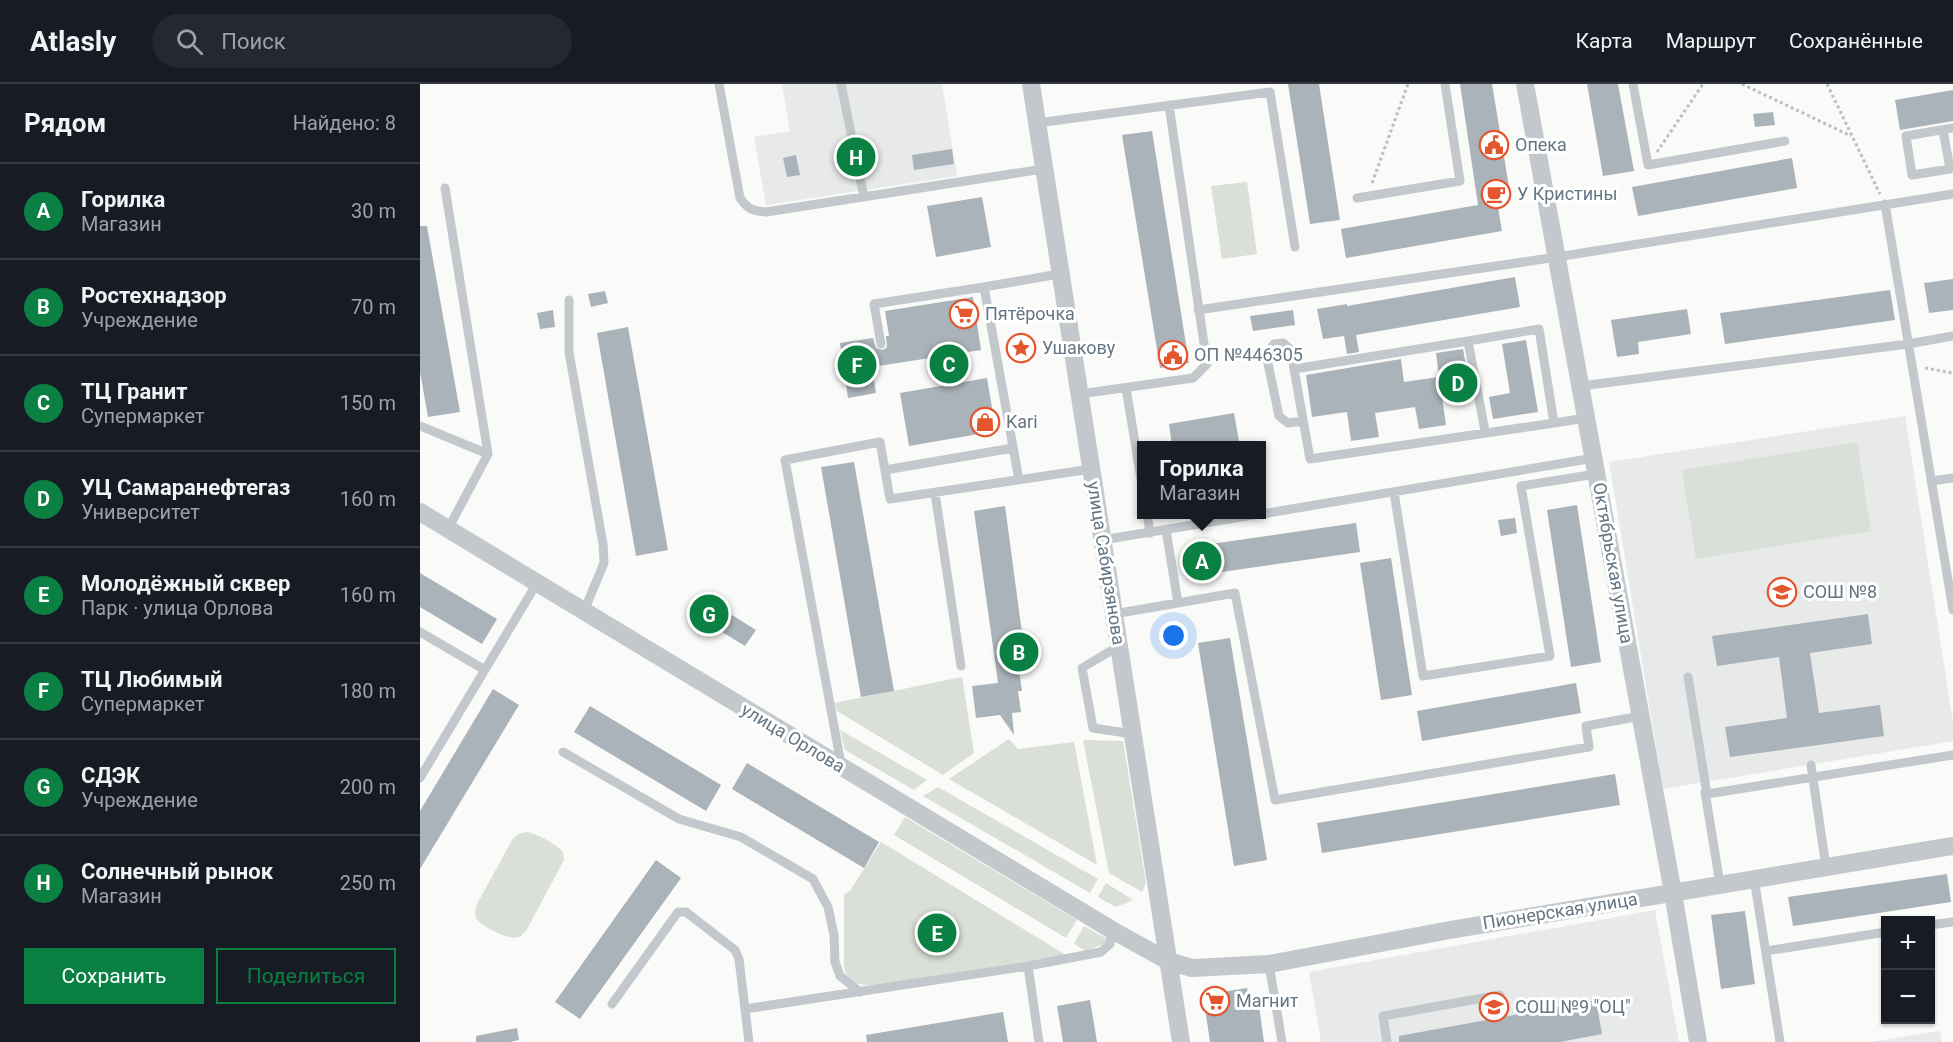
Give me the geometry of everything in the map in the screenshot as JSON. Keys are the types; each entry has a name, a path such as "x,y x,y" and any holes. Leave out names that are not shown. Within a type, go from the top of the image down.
{"street":[{"name":"улица Сабирзянова","path":"1031,84 1181,1042"},
{"name":"Октябрьская улица","path":"1525,84 1673,893 1698,1042"},
{"name":"улица Орлова","path":"420,512 1112,930 1168,961"},
{"name":"Пионерская улица","path":"1168,961 1192,968 1269,964 1450,930 1953,846"}],"lane":[{"path":"719,84 740,198 752,211 766,212 1043,169"},
{"path":"841,84 864,197"},
{"path":"1357,198 1460,181 1445,84"},
{"path":"1633,84 1648,165 1785,141"},
{"path":"1037,123 1270,92 1295,247"},
{"path":"1080,394 1193,378 1207,364 1168,105"},
{"path":"1948,129 1950,168 1912,175 1906,136 1948,129"},
{"path":"445,188 488,454 448,529"},
{"path":"1198,310 1557,257 1953,194"},
{"path":"1885,204 1953,610"},
{"path":"881,344 874,304 1059,274"},
{"path":"984,287 1019,480"},
{"path":"569,300 569,352 603,544 604,564 584,611"},
{"path":"1294,369 1539,329 1554,423"},
{"path":"1581,386 1908,344 1953,336"},
{"path":"1468,341 1485,431"},
{"path":"1303,421 1288,423 1279,416 1266,354 1274,344 1283,343 1291,350 1310,459 1485,431 1586,418"},
{"path":"1126,388 1137,455"},
{"path":"420,426 488,454"},
{"path":"841,767 785,460 880,442 890,499 1091,469"},
{"path":"885,470 1013,448"},
{"path":"1394,492 1423,676 1550,656 1521,486 1595,466"},
{"path":"1266,513 1394,492 1595,466"},
{"path":"1931,481 1953,478"},
{"path":"935,493 961,666"},
{"path":"1148,519 1150,532"},
{"path":"1102,540 1231,519"},
{"path":"1166,530 1178,603"},
{"path":"420,778 537,583"},
{"path":"1114,614 1235,593 1275,800 1589,747 1586,726 1641,716"},
{"path":"420,632 484,670"},
{"path":"1119,646 1082,668 1093,728 1133,734"},
{"path":"1688,677 1720,884"},
{"path":"563,752 679,819 741,837 813,879 828,907 834,935 835,962 840,976 860,992"},
{"path":"1705,792 1710,795 1953,755"},
{"path":"1811,765 1826,867"},
{"path":"1754,878 1780,1042"},
{"path":"612,1004 678,912 686,912 735,950 739,959 749,1042"},
{"path":"1935,924 1953,922"},
{"path":"745,1009 1028,966 1101,952 1110,944 1112,930"},
{"path":"1766,951 1881,933"},
{"path":"1269,964 1282,1042"},
{"path":"1028,966 1039,1042"},
{"path":"1387,1042 1383,1016 1500,995"}],"path":[{"path":"1367,196 1408,84"},
{"path":"1648,165 1703,84"},
{"path":"1742,84 1853,137"},
{"path":"1827,84 1885,204"},
{"path":"1925,368 1953,373"}],"shaded area":[{"path":"782,84 942,84 957,176 766,205 754,137 790,131"},
{"path":"1247,182 1257,254 1222,259 1211,186"},
{"name":"СОШ №8","path":"1905,416 1953,722 1953,741 1663,789 1609,462"},
{"path":"1857,442 1871,531 1696,559 1682,470"},
{"path":"962,677 974,753 943,775 837,711 834,703"},
{"path":"840,730 927,780 914,790 845,750"},
{"path":"1009,739 1018,749 1074,742 1097,865 949,779"},
{"path":"1083,740 1123,741 1146,883 1142,892 1109,873"},
{"path":"938,787 1098,879 1090,893 923,796"},
{"path":"905,817 1077,920 1066,938 894,835"},
{"path":"526,832 555,845 563,852 564,860 526,931 514,938 489,929 476,918 475,913 477,904 512,840 518,834"},
{"path":"881,842 1066,955 876,986 860,984 852,980 844,968 844,895 850,891"},
{"path":"1106,883 1133,900 1116,907 1098,897"},
{"name":"СОШ №9 \"ОЦ\"","path":"1655,910 1679,1042 1321,1042 1309,972"},
{"path":"1084,926 1107,939 1104,944 1086,951 1074,944"},
{"path":"1940,1031 1942,1042 1870,1042"}],"building":[{"path":"1288,84 1319,84 1340,220 1310,224"},
{"path":"1460,84 1492,84 1511,199 1497,201 1502,231 1346,258 1341,229 1478,205"},
{"path":"1587,84 1618,84 1634,171 1603,176"},
{"path":"1953,90 1953,121 1900,130 1895,100"},
{"path":"1773,112 1775,125 1755,127 1753,114"},
{"path":"1152,131 1189,363 1160,368 1122,135"},
{"path":"952,149 954,164 914,170 912,155"},
{"path":"796,155 800,175 787,177 783,158"},
{"path":"1792,158 1797,188 1638,216 1632,187"},
{"path":"982,197 991,247 936,257 927,206"},
{"path":"420,226 427,226 460,412 428,417 420,372"},
{"path":"1515,277 1520,307 1356,335 1359,352 1347,354 1344,336 1323,339 1317,309 1347,304 1347,306"},
{"path":"1953,279 1953,310 1929,313 1924,283"},
{"path":"1890,290 1895,320 1725,344 1720,313"},
{"path":"605,291 608,303 591,307 588,294"},
{"path":"973,297 981,350 872,367 876,393 848,398 840,343 873,338 876,348 883,350 887,347 886,336 889,336 885,311"},
{"path":"1687,309 1691,334 1638,342 1639,354 1617,357 1611,320"},
{"path":"553,310 555,327 540,329 537,313"},
{"path":"1293,310 1295,325 1253,331 1250,316"},
{"path":"628,327 668,550 636,556 597,333"},
{"path":"1526,340 1538,412 1493,419 1489,397 1510,393 1502,344"},
{"path":"1463,349 1471,393 1442,397 1446,425 1419,429 1415,407 1375,413 1379,437 1351,441 1347,412 1312,417 1306,375 1401,359 1404,382 1439,377 1436,353"},
{"path":"987,378 996,431 909,446 900,393"},
{"path":"1234,413 1239,441 1171,441 1169,424"},
{"path":"854,462 894,691 861,697 821,467"},
{"path":"1577,505 1601,662 1571,667 1547,510"},
{"path":"1005,506 1026,663 1018,664 1022,691 1018,691 1021,712 1012,713 1014,735 1000,715 976,718 972,686 998,683 974,511"},
{"path":"1515,518 1517,533 1501,536 1498,520"},
{"path":"1356,523 1360,552 1194,576 1190,547"},
{"path":"1391,558 1412,695 1381,700 1360,563"},
{"path":"420,573 497,619 482,644 420,607"},
{"path":"706,599 756,630 745,646 696,616"},
{"path":"1868,614 1872,644 1810,653 1819,713 1880,705 1884,736 1730,757 1725,727 1787,718 1779,657 1717,666 1712,636"},
{"path":"1230,638 1267,860 1234,866 1198,643"},
{"path":"1576,683 1581,713 1422,741 1417,711"},
{"path":"493,689 519,705 420,869 420,811"},
{"path":"590,706 721,785 706,811 574,732"},
{"path":"747,763 879,842 864,868 732,789"},
{"path":"1615,774 1620,805 1322,853 1317,823"},
{"path":"656,860 681,878 580,1019 555,1002"},
{"path":"1947,874 1951,902 1793,926 1788,897"},
{"path":"1745,911 1755,984 1721,989 1711,915"},
{"path":"1247,988 1249,1000 1258,998 1264,1042 1210,1042 1203,995"},
{"path":"1090,1000 1097,1042 1063,1042 1057,1006"},
{"path":"1596,1000 1602,1034 1560,1042 1399,1042 1399,1036"},
{"path":"1003,1012 1008,1042 867,1042 866,1035"},
{"path":"517,1028 519,1040 476,1042 476,1036"}],"place":[{"name":"Опека","path":"1494,145"},
{"name":"Солнечный рынок","path":"856,157"},
{"name":"У Кристины","path":"1496,194"},
{"name":"Пятёрочка","path":"964,314"},
{"name":"Ушакову","path":"1021,348"},
{"name":"ОП №446305","path":"1173,355"},
{"name":"ТЦ Гранит","path":"949,364"},
{"name":"ТЦ Любимый","path":"857,365"},
{"name":"УЦ Самаранефтегаз","path":"1458,383"},
{"name":"Kari","path":"985,422"},
{"name":"Горилка","path":"1202,561"},
{"name":"СОШ №8","path":"1782,592"},
{"name":"СДЭК","path":"709,614"},
{"name":"Ростехнадзор","path":"1019,652"},
{"name":"Молодёжный сквер","path":"937,933"},
{"name":"Магнит","path":"1215,1001"},
{"name":"СОШ №9 \"ОЦ\"","path":"1494,1007"}]}
